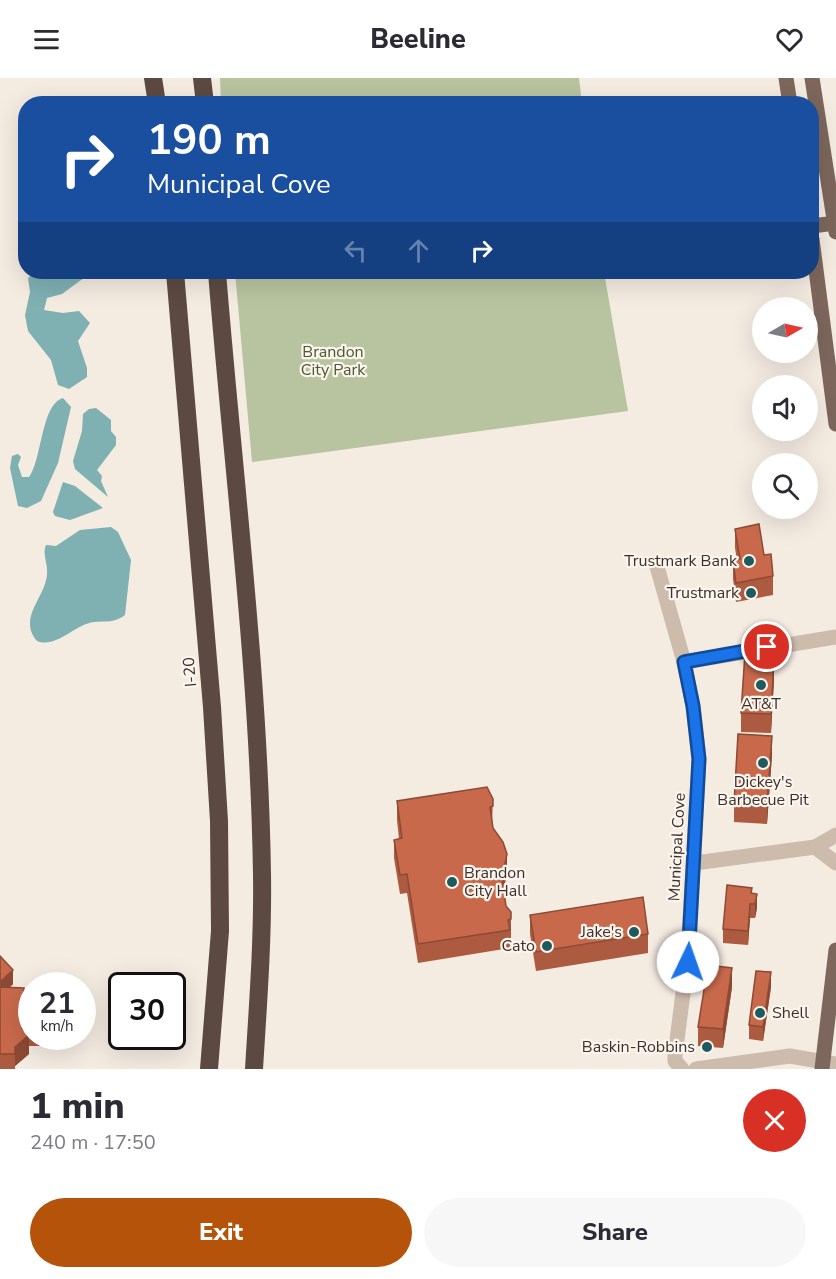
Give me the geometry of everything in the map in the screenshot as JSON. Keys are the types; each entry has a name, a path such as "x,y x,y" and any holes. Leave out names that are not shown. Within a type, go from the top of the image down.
{"highway":[{"path":"153,78 155,96"},
{"path":"202,78 204,96"},
{"name":"I-20","path":"176,279 212,707 219,821 220,930 209,1069"},
{"path":"219,279 254,703 259,795 261,965 254,1069"}],"main road":[{"path":"786,78 789,96"},
{"path":"812,78 815,96"},
{"path":"819,124 835,228 819,227"},
{"path":"817,279 836,424"},
{"path":"827,1065 836,950"}],"street":[{"name":"Municipal Cove","path":"656,562 684,662 693,706 699,759 688,956 675,1055 675,1061 682,1069"},
{"path":"684,662 788,643 836,637"},
{"path":"694,863 815,847 836,835"},
{"path":"815,847 836,863"},
{"path":"696,1069 790,1056 827,1065"}],"green space":[{"path":"220,78 579,78 581,96 221,96"},
{"name":"Brandon City Park","path":"236,279 605,279 628,411 252,462"}],"water":[{"path":"28,279 82,279 62,294 47,298 44,310 63,313 79,311 90,323 78,341 87,368 87,377 69,389 58,385 51,360 28,331 25,315 30,292"},
{"path":"63,398 71,407 58,463 41,501 27,508 18,506 10,468 12,456 18,454 21,457 18,465 22,477 29,477 37,459 50,411 56,402"},
{"path":"96,408 111,420 111,431 116,437 116,445 97,470 102,476 101,481 108,497 75,469 73,461 82,431 83,414 89,409"},
{"path":"63,482 75,486 103,508 70,520 55,516 53,512"},
{"path":"111,527 118,532 131,560 125,615 114,620 87,624 51,642 37,641 30,624 34,607 45,583 46,545 56,546 80,530"}],"building":[{"path":"759,524 764,555 771,554 773,576 736,583 733,560 740,559 735,529"},
{"path":"745,653 769,654 774,660 771,714 741,713"},
{"path":"738,734 772,736 767,805 734,803"},
{"name":"Brandon City Hall","path":"487,787 493,799 493,806 490,807 493,828 503,842 507,854 502,878 506,906 511,912 511,919 508,920 510,930 418,944 407,874 400,875 394,840 402,838 397,801"},
{"path":"727,885 752,888 751,893 757,894 755,904 750,904 748,931 723,929"},
{"path":"643,897 648,934 536,952 530,915"},
{"path":"0,956 13,970 0,982"},
{"path":"708,965 732,968 723,1029 698,1027"},
{"name":"Shell","path":"756,971 771,972 763,1027 749,1025"},
{"path":"0,987 18,988 18,1044 15,1047 15,1054 0,1054"}],"place":[{"name":"Trustmark Bank","path":"749,561"},
{"name":"Trustmark","path":"751,593"},
{"name":"AT&T","path":"761,685"},
{"name":"Dickey's Barbecue Pit","path":"763,763"},
{"name":"Brandon City Hall","path":"452,882"},
{"name":"Jake's","path":"634,932"},
{"name":"Cato","path":"547,946"},
{"name":"Shell","path":"760,1013"},
{"name":"Baskin-Robbins","path":"707,1047"}],"route":[{"path":"688,962 699,759 698,734 684,662 767,647"}]}
